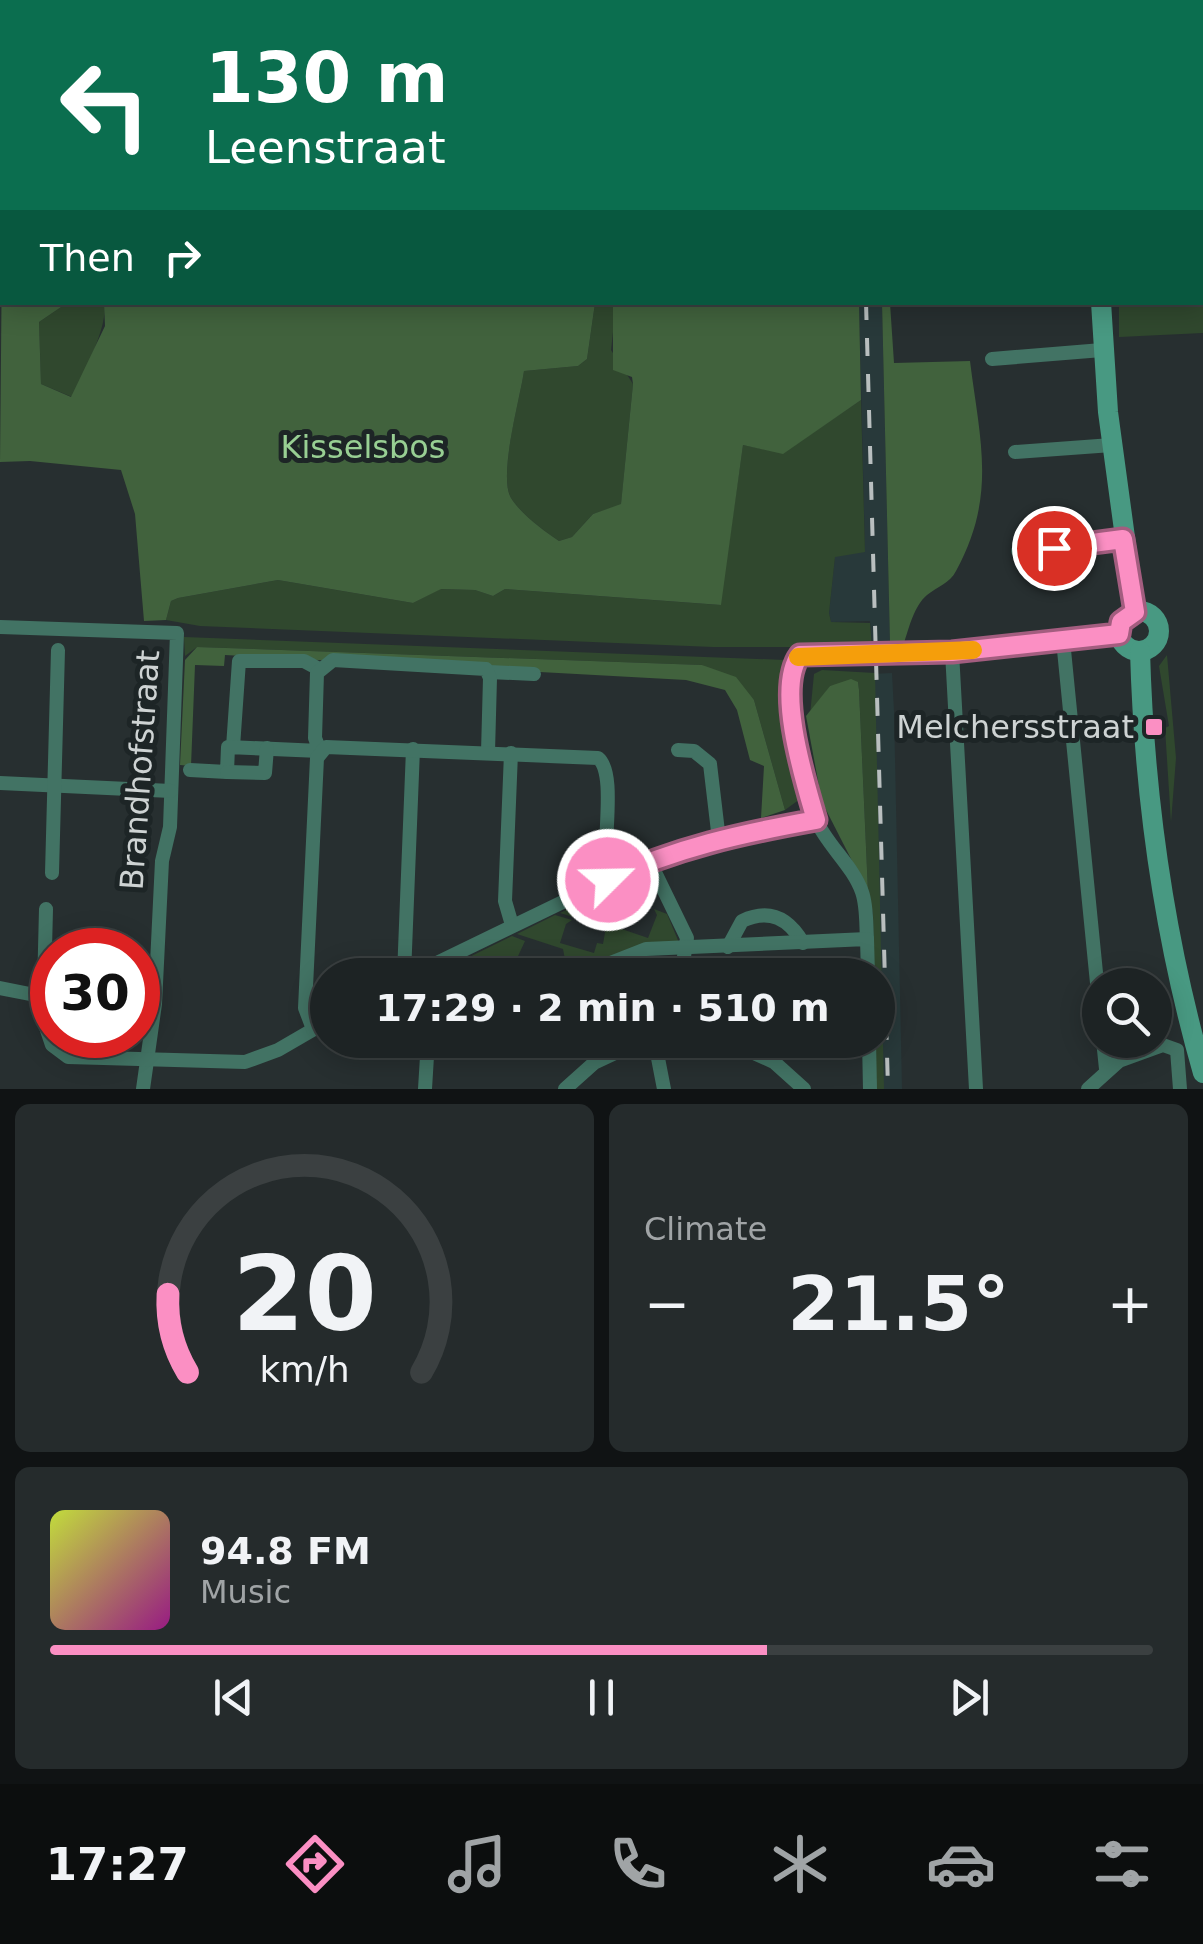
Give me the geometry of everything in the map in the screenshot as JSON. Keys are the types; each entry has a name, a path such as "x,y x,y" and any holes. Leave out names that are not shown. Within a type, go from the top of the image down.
{"main road":[{"path":"1102,305 1102,350 1112,445 1135,612"},
{"path":"1135,612 1151,614 1159,629 1154,644 1140,651 1126,646 1119,634 1121,622 1135,612"},
{"path":"1140,651 1148,776 1177,961 1203,1073"},
{"path":"1177,961 1203,1038"}],"street":[{"path":"992,359 1102,350"},
{"path":"1016,452 1112,445"},
{"path":"1018,551 1123,539"},
{"name":"Brandhofstraat","path":"0,627 176,632 171,791 144,1089"},
{"path":"868,958 863,893 816,820 793,717 794,665 800,655 952,652 1119,634"},
{"path":"1062,640 1095,968"},
{"path":"52,874 58,650"},
{"path":"952,652 976,1089"},
{"path":"319,669 333,660 482,667 489,672 534,674"},
{"path":"233,747 239,662 304,661 319,669"},
{"path":"310,1023 305,1008 320,751 315,738 319,669"},
{"path":"488,752 489,672"},
{"path":"226,772 228,747 320,751 335,745 590,756 604,763 608,779 604,863 608,880"},
{"path":"190,770 265,772 266,748"},
{"path":"413,749 414,958"},
{"path":"678,750 694,751 710,764 719,840"},
{"path":"511,753 504,901 512,925"},
{"path":"0,784 171,791"},
{"path":"446,958 650,862 719,840 816,820"},
{"path":"650,862 688,948 685,958"},
{"path":"46,909 46,928"},
{"path":"728,947 742,921 764,914 786,920 803,943"},
{"path":"621,958 636,952 867,939"},
{"path":"0,988 30,992"},
{"path":"119,1058 245,1062 278,1050 310,1030"},
{"path":"1088,1089 1106,1069 1149,1048 1170,1045 1178,1054 1180,1089"},
{"path":"425,1089 427,1058"},
{"path":"565,1089 605,1058"},
{"path":"658,1058 664,1089"},
{"path":"765,1058 804,1089"},
{"path":"869,1058 870,1089"},
{"path":"1105,1058 1106,1069"}],"shaded area":[{"path":"859,305 882,305 890,643 872,644 870,621 831,622 835,556 865,551"},
{"path":"892,673 902,1089 881,1089 880,1058 895,1058 895,958 878,958 872,674"}],"green space":[{"name":"Kisselsbos","path":"1,305 64,305 39,322 41,384 71,397 105,326 104,305 595,305 587,359 578,366 524,371 511,437 507,473 511,498 559,541 572,537 593,514 621,504 633,384 632,377 613,370 613,305 859,305 861,400 783,454 743,445 721,605 505,589 493,596 475,590 441,589 413,603 278,580 178,598 171,601 166,620 144,621 135,514 121,470 0,462"},
{"path":"64,305 104,305 103,324 94,350 72,397 41,384 39,322"},
{"path":"595,305 616,305 611,350 633,384 621,505 593,514 572,537 559,541 511,498 507,472 511,436 524,371 578,366 587,359"},
{"path":"882,305 890,305 894,363 970,361 982,468 977,518 953,575 919,605 904,643 890,643"},
{"path":"1119,305 1203,305 1203,333 1119,337"},
{"path":"861,400 865,552 835,557 829,613 831,622 870,623 872,647 713,647 200,626 166,620 171,601 178,598 278,580 413,603 440,589 475,590 493,596 505,589 720,605 743,445 783,453"},
{"path":"184,637 785,660 781,682 800,799 785,810 754,700 702,665 197,647 185,656"},
{"path":"197,647 702,665 736,677 754,700 785,810 761,818 764,766 750,760 737,710 725,690 686,680 225,655 224,666 195,665 191,766 180,765 185,660"},
{"path":"1167,655 1176,758 1171,822 1165,728 1169,726 1159,666"},
{"path":"822,670 875,673 881,958 874,958 873,914 868,892 858,682 830,686 810,715 814,674"},
{"path":"851,679 858,682 859,690 868,892 822,802 806,716 830,686"},
{"path":"603,892 621,898 615,901 607,924 648,938 657,915 654,909 667,914 680,945 631,958 565,958 563,949 517,934 555,915 572,920 566,924 560,943 594,953 597,943 603,944 606,927 560,913"},
{"path":"512,936 525,941 517,958 467,958"},
{"path":"876,1058 883,1058 884,1089 875,1089"}],"railway":[{"path":"866,305 888,1089"}],"slow traffic":[{"path":"798,657 973,650"}],"place":[{"name":"Melchersstraat","path":"1154,727"}],"route":[{"path":"608,880 667,854 741,832 816,820 793,717 791,688 794,665 800,655 952,652 1119,634 1121,622 1135,612 1123,539 1054,548"}]}
